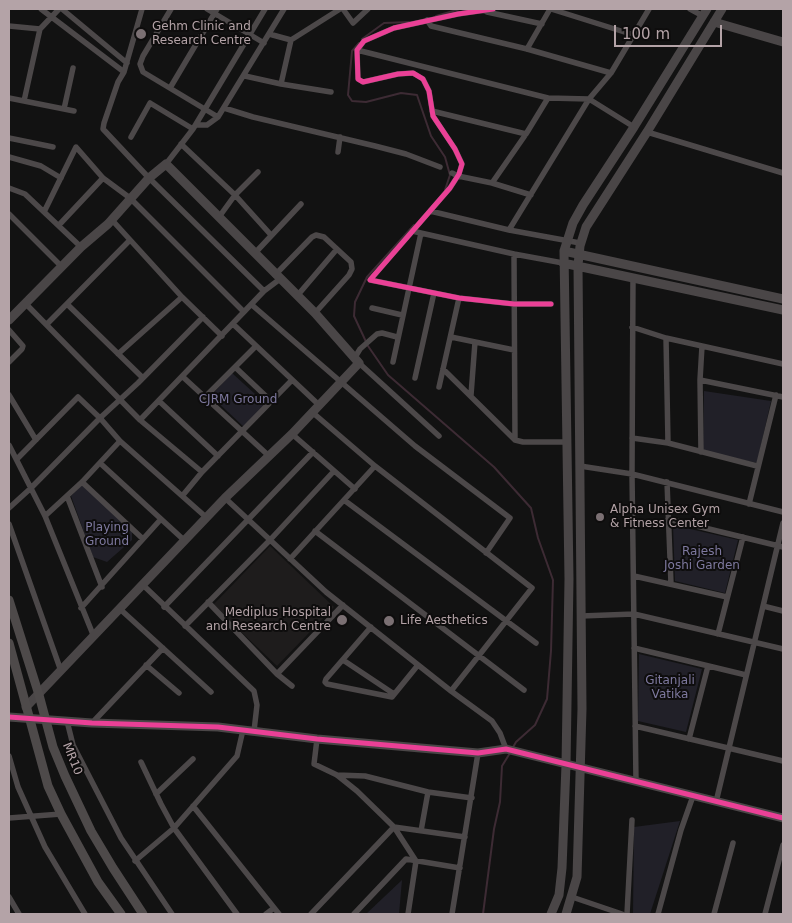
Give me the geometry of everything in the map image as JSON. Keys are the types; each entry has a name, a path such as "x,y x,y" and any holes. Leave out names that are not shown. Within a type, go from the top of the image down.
{"main road":[{"path":"566,914 577,877 582,709 578,265 580,243 586,227 722,9"},
{"path":"552,914 559,895 562,868 566,765 569,579 564,251 573,224 583,205 705,13"},
{"path":"714,22 783,42"},
{"path":"9,320 80,247 112,220 149,178 166,164 315,313 357,361 316,409 225,498 26,707"},
{"path":"564,251 783,298"},
{"path":"563,263 783,310"},
{"name":"MR10","path":"9,600 53,746 65,776 91,831 143,914"},
{"path":"9,643 48,786 98,882 121,914"},
{"path":"9,717 92,723 218,727 317,739 478,753 506,749 783,818"}],"street":[{"path":"40,9 52,16 124,72"},
{"path":"24,101 40,29 60,9 70,12 127,63"},
{"path":"142,9 127,63 115,90 103,129 149,178 264,291"},
{"path":"171,9 140,64 143,72 218,117"},
{"path":"207,9 216,11 264,43"},
{"path":"166,164 194,127 265,9"},
{"path":"131,137 150,103 194,127 207,125 218,117 245,76 284,9"},
{"path":"281,84 291,40 342,9 353,23 368,9"},
{"path":"493,9 427,20 394,28 364,41 357,50 358,79 363,82 398,74 413,73 423,79 428,91 433,116 456,150 462,164 455,174 450,188 370,280 459,298 514,304 551,304"},
{"path":"526,49 551,9 634,35"},
{"path":"509,230 589,99 611,73 649,9"},
{"path":"690,9 705,13"},
{"path":"170,88 216,11"},
{"path":"484,11 542,24"},
{"path":"427,20 431,26 526,49 611,73"},
{"path":"9,26 40,29"},
{"path":"269,34 291,40"},
{"path":"357,50 548,98 589,99 634,127"},
{"path":"64,109 73,68"},
{"path":"245,76 331,92"},
{"path":"9,98 74,111"},
{"path":"492,183 548,98"},
{"path":"224,108 253,117 406,154 440,167"},
{"path":"432,112 526,134"},
{"path":"647,132 783,173"},
{"path":"338,152 340,137"},
{"path":"9,138 53,147"},
{"path":"181,144 235,196 271,235"},
{"path":"44,212 76,147 103,178 130,198 244,312"},
{"path":"9,157 41,166 61,178"},
{"path":"219,217 235,196 258,172"},
{"path":"455,174 531,195"},
{"path":"59,225 103,178"},
{"path":"9,188 25,194 80,247"},
{"path":"255,253 301,204"},
{"path":"430,211 509,230 580,243"},
{"path":"9,214 62,267"},
{"path":"112,220 182,297 222,336"},
{"path":"412,231 563,263"},
{"path":"393,362 421,233"},
{"path":"140,420 252,305 312,237 316,235 324,237 351,262 352,269 349,275 315,313"},
{"path":"47,324 130,241"},
{"path":"296,296 337,249"},
{"path":"514,254 515,440"},
{"path":"633,277 632,474 636,782"},
{"path":"415,378 434,293"},
{"path":"118,354 182,297"},
{"path":"439,387 459,298"},
{"path":"25,303 140,420 202,472"},
{"path":"67,304 143,378"},
{"path":"252,305 415,446 510,518 486,553"},
{"path":"372,308 402,315"},
{"path":"9,508 143,378 202,317"},
{"path":"233,324 292,380 316,409 375,466 532,588 451,691"},
{"path":"632,328 666,338 783,364"},
{"path":"9,330 22,346 22,349 9,362"},
{"path":"398,337 382,333 377,334 360,348 357,361 440,436"},
{"path":"451,338 514,350"},
{"path":"666,338 668,443"},
{"path":"471,395 476,342"},
{"path":"205,397 256,346"},
{"path":"701,452 700,380 702,346"},
{"path":"235,366 271,401"},
{"path":"443,369 515,440 522,442 567,442"},
{"path":"183,376 269,456"},
{"path":"183,495 202,472 292,380"},
{"path":"700,380 783,397"},
{"path":"9,395 36,440"},
{"path":"749,504 776,395"},
{"path":"17,459 78,397 120,441 207,518"},
{"path":"159,401 218,456"},
{"path":"292,434 355,489"},
{"path":"632,438 668,443 757,466"},
{"path":"45,516 82,482 120,441"},
{"path":"9,445 45,516 94,637"},
{"path":"164,606 313,452"},
{"path":"100,463 185,541"},
{"path":"290,558 375,466"},
{"path":"580,466 632,474 783,512"},
{"path":"185,626 270,540 334,470"},
{"path":"82,482 143,539"},
{"path":"667,482 671,584"},
{"path":"67,496 102,587"},
{"path":"225,498 343,606 492,721 500,733 506,749"},
{"path":"344,500 536,643"},
{"path":"81,608 102,587 161,519"},
{"path":"668,519 781,546"},
{"path":"716,802 763,606 781,546 783,523"},
{"path":"9,524 61,671"},
{"path":"315,530 524,690"},
{"path":"718,634 743,537"},
{"path":"634,576 727,597"},
{"path":"142,585 254,691 257,705 254,731"},
{"path":"208,602 277,674 292,686"},
{"path":"277,674 343,606"},
{"path":"763,606 783,611"},
{"path":"120,609 211,692"},
{"path":"581,616 634,614 783,649"},
{"path":"370,627 326,679 325,682 327,684 392,697 418,665"},
{"path":"92,723 162,648"},
{"path":"634,648 746,675"},
{"path":"343,660 394,694"},
{"path":"146,665 178,693"},
{"path":"689,738 708,666"},
{"path":"67,721 73,745 121,838 172,914"},
{"path":"635,726 783,761"},
{"path":"136,861 174,828 237,756 243,730"},
{"path":"317,739 314,764 337,774 357,791 394,827 416,861 408,914"},
{"path":"452,914 478,753"},
{"path":"9,756 18,787 45,847 86,914"},
{"path":"156,794 193,759"},
{"path":"141,762 174,828 237,914"},
{"path":"337,774 372,777 428,792 472,798"},
{"path":"421,831 428,792"},
{"path":"658,914 681,830 693,796"},
{"path":"194,806 279,914"},
{"path":"9,818 61,814"},
{"path":"627,914 632,820"},
{"path":"394,827 465,837"},
{"path":"311,914 394,827"},
{"path":"714,914 732,843"},
{"path":"765,914 783,845"},
{"path":"354,914 406,860 460,868"},
{"path":"9,897 19,914"},
{"path":"572,898 622,914"},
{"path":"266,914 274,908"}],"shaded area":[{"path":"270,546 334,607 277,666 213,605"}],"green space":[{"name":"CJRM Ground","path":"232,373 266,404 244,427 211,396"},
{"path":"704,391 771,401 757,463 703,451"},
{"name":"Playing Ground","path":"82,485 132,530 132,540 107,562 93,557 71,496"},
{"name":"Rajesh Joshi Garden","path":"673,525 738,540 725,593 675,581"},
{"name":"Gitanjali Vatika","path":"639,654 702,669 686,732 638,721"},
{"path":"680,821 650,914 633,914 634,827"},
{"path":"402,880 399,914 366,914"}],"waterway":[{"path":"436,16 460,9 470,9"},
{"path":"362,39 384,23 409,22"},
{"path":"359,43 352,51 348,95 352,101 366,102 401,93 417,95 431,136 445,157 450,175 445,190"},
{"path":"414,225 367,277 355,302 354,316 368,346 388,375 494,467 531,508 538,538 553,580 551,651 547,699 535,725 516,742 512,749"},
{"path":"483,914 494,829 500,802 502,766 510,753"}],"cycle path":[{"path":"493,9 458,14 394,28 364,41 357,50 358,79 363,82 398,74 413,73 423,79 429,91 433,116 455,149 462,164 459,174 450,188 370,280 459,298 514,304 551,304"},
{"path":"9,717 92,723 218,727 317,739 478,753 506,749 783,818"}],"place":[{"name":"Gehm Clinic and Research Centre","path":"141,34"},
{"name":"Alpha Unisex Gym & Fitness Center","path":"600,517"},
{"name":"Mediplus Hospital and Research Centre","path":"342,620"},
{"name":"Life Aesthetics","path":"389,621"}]}
